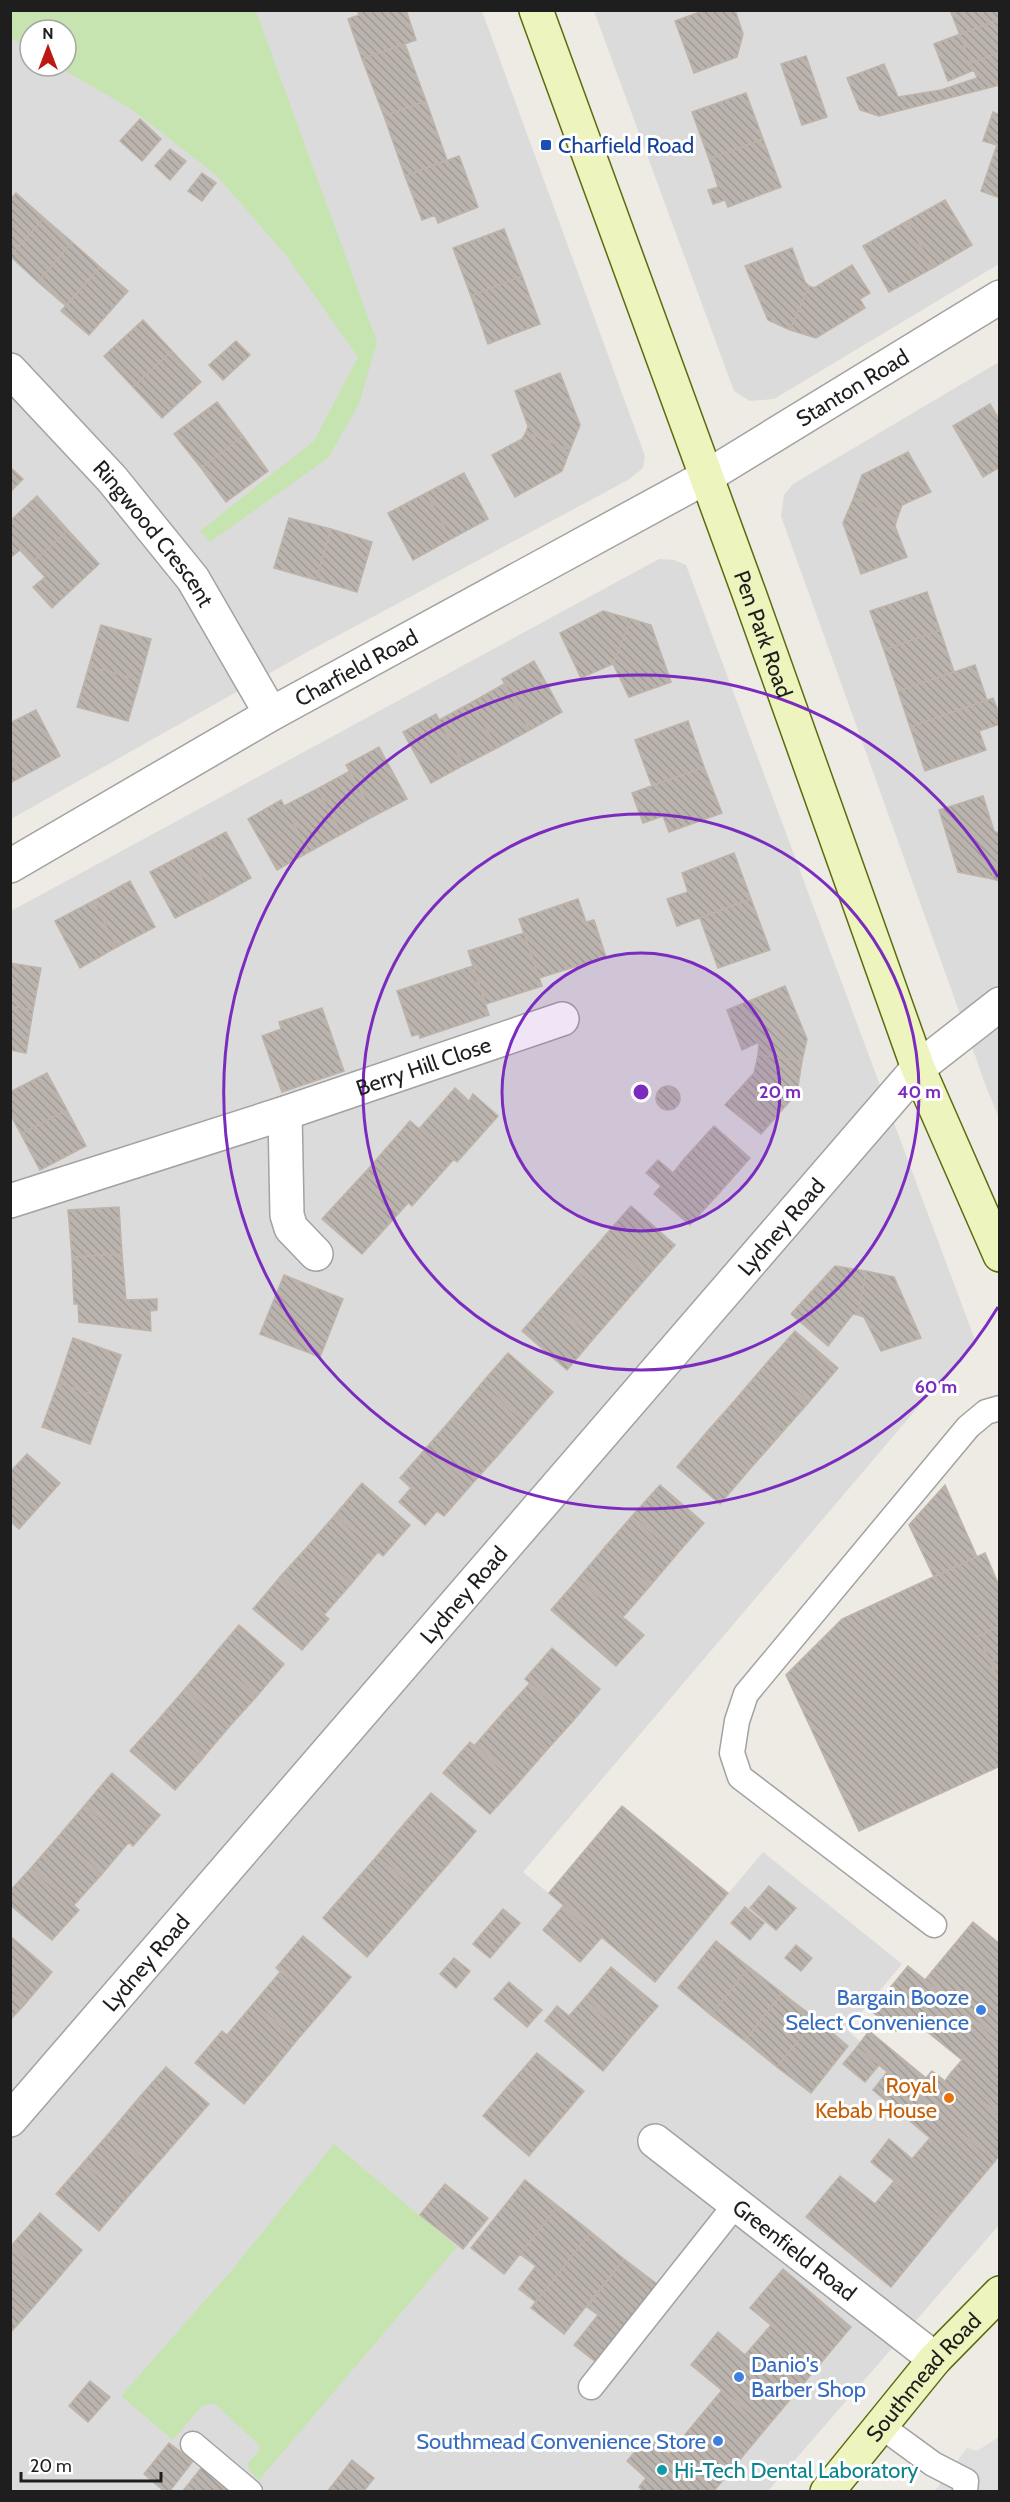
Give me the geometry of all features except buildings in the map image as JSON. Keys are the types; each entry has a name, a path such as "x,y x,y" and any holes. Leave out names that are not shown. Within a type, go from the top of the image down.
{"street":[{"name":"Pen Park Road","path":"536,10 918,1068 999,1255"},
{"name":"Stanton Road","path":"706,477 999,297"},
{"name":"Ringwood Crescent","path":"10,370 112,479 193,579 271,714"},
{"name":"Charfield Road","path":"10,866 271,714 706,477"},
{"name":"Lydney Road","path":"10,2120 918,1068 999,1004"},
{"name":"Berry Hill Close","path":"10,1201 285,1113 562,1019"},
{"path":"285,1113 286,1215 291,1228 316,1254"},
{"name":"Greenfield Road","path":"655,2141 935,2359"},
{"name":"Southmead Road","path":"827,2492 935,2359 999,2293"}],"lane":[{"path":"934,1925 740,1777 732,1753 737,1721 746,1694 968,1426 986,1412 999,1408"},
{"path":"591,2387 736,2204"},
{"path":"881,2426 933,2464 966,2481 965,2492"},
{"path":"193,2444 250,2492"}],"shaded area":[{"path":"11,11 482,11 645,456 643,468 628,480 309,651 11,819"},
{"path":"594,11 999,11 999,264 774,399 750,401 734,391"},
{"path":"999,362 999,1118 781,516 784,495 793,484"},
{"path":"659,559 674,560 686,565 975,1340 523,1872 655,1981 763,1852 902,1964 847,2030 999,2162 999,2225 768,2491 11,2492 11,911"},
{"path":"999,2437 999,2491 934,2492 967,2448 977,2451"}],"green space":[{"path":"11,10 256,11 377,342 359,404 328,458 210,542 200,531 314,441 358,357 285,254 215,174 131,109 78,78 78,18 18,18 18,42 11,38"},
{"path":"334,2144 457,2247 259,2480 249,2470 248,2463 259,2451 259,2445 214,2403 202,2406 173,2440 121,2396 231,2271"}],"place":[{"name":"Charfield Road","path":"546,145"},
{"name":"Bargain Booze Select Convenience","path":"981,2010"},
{"name":"Royal Kebab House","path":"949,2098"},
{"name":"Danio's Barber Shop","path":"739,2377"},
{"name":"Southmead Convenience Store","path":"718,2441"},
{"name":"Hi-Tech Dental Laboratory","path":"662,2470"}]}
